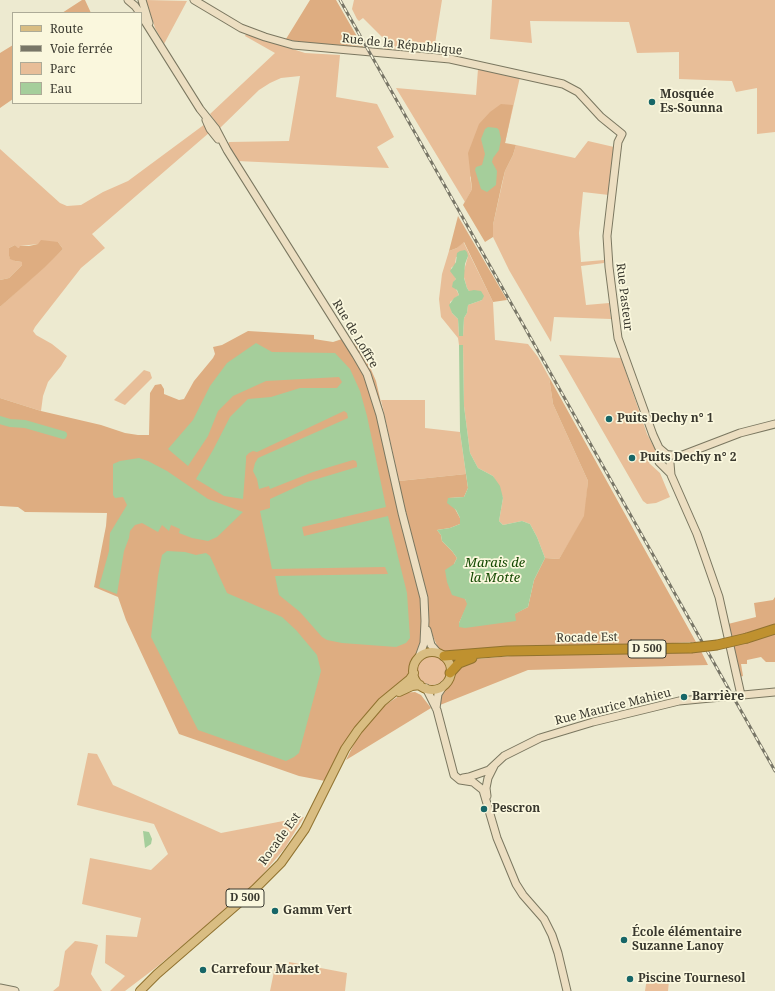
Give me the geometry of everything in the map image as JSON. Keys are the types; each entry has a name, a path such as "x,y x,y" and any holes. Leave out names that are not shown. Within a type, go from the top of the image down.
{"highway":[{"name":"Rocade Est","path":"493,652 691,648 717,645 775,629"},
{"name":"D 500","path":"441,655 493,652"},
{"name":"D 500","path":"450,673 459,662 493,652"}],"main road":[{"path":"427,653 441,655 449,664 449,679 444,685 435,689 423,686 416,680 414,665 419,657 427,653"},
{"name":"D 500","path":"375,711 387,698 410,679 414,673"},
{"name":"D 500","path":"375,711 403,690 412,686 423,686"},
{"name":"Rocade Est","path":"160,971 267,878 284,858 305,828 345,750 358,730 375,711"},
{"name":"D 500","path":"133,991 160,971"},
{"name":"D 500","path":"140,991 160,971"}],"street":[{"path":"128,0 133,0"},
{"name":"Rue de Loffre","path":"128,0 135,6 139,12"},
{"name":"Rue de Loffre","path":"142,0 157,40"},
{"name":"Rue de la République","path":"194,0 241,28 293,45 446,58 562,84 578,92 601,117 622,134"},
{"name":"Rue de Loffre","path":"142,17 200,109 212,132 227,150 367,374 380,414 402,513 424,601 424,643 419,657"},
{"name":"Rue Pasteur","path":"622,134 618,142 608,226 609,267 619,341 656,444 660,450 668,454"},
{"path":"668,465 660,464 659,459 662,454 680,456 740,433 775,424"},
{"path":"668,454 672,459 668,465"},
{"path":"668,465 697,534 719,597 741,695"},
{"name":"Rue de Loffre","path":"425,621 430,643 441,655"},
{"path":"437,710 438,695 444,685"},
{"path":"423,686 437,710 452,770 455,776 460,780 469,780 483,790 497,838 516,884 546,922 552,934 566,991"},
{"name":"Rue Maurice Mahieu","path":"479,773 489,770 504,756 540,738 593,722 671,703 775,692"},
{"name":"Rue Maurice Mahieu","path":"488,780 491,771 498,762"},
{"path":"455,776 466,778 479,773 485,773 488,780 486,791 487,802"},
{"path":"478,785 475,778 479,773"},
{"path":"478,785 484,786 488,780"},
{"path":"0,988 15,991"}],"green space":[{"path":"146,0 187,1 164,44 155,28"},
{"path":"354,0 442,0 434,50 384,49 384,39 363,18 359,21 357,19 352,9"},
{"path":"492,0 775,0 775,132 757,134 757,88 736,92 732,81 679,79 679,52 637,53 629,22 530,21 532,43 490,39"},
{"path":"246,34 305,53 340,55 336,97 377,104 394,137 377,147 389,168 237,161 227,146 229,142 289,141 300,76 281,78 259,90 220,128 210,114 275,53 245,36"},
{"path":"478,69 520,77 505,143 470,177 472,189 465,202 396,88 476,95"},
{"path":"205,124 210,132 92,234 105,248 81,268 35,327 33,331 36,335 52,344 67,356 48,382 43,396 41,411 0,398 0,307 63,249 58,242 20,246 18,249 15,245 9,248 9,257 15,261 22,262 22,265 9,278 0,280 0,149 60,203 67,206 81,205 103,192 128,181"},
{"path":"588,141 614,147 609,195 583,192 579,233 581,262 604,260 604,263 581,266 586,305 609,303 611,319 554,317 551,342 509,270 493,237 493,225 505,171 516,145 575,158"},
{"path":"463,241 493,302 495,340 528,344 538,357 549,377 553,404 588,481 585,516 559,559 545,558 530,524 522,521 503,525 499,521 503,498 493,476 478,468 470,453 464,406 463,345 459,345 458,338 441,317 439,299 442,274 449,251 457,248","holes":["468,256 463,274 469,291 482,300 468,305 467,313 464,318 463,336 459,336 458,319 452,313 450,302 459,295 453,283 456,279 451,268 455,265 456,257"]},
{"path":"559,355 621,358 647,434 656,451 655,458 649,463 660,473 670,497 656,503 647,504 643,501"},
{"path":"144,370 150,372 152,378 125,405 114,400"},
{"path":"381,400 425,400 425,428 460,432 466,474 399,481"},
{"path":"432,655 443,659 447,670 443,681 432,685 421,681 417,670 421,659"},
{"path":"88,753 97,754 113,785 221,833 304,817 285,848 252,887 158,966 125,991 110,991 125,976 105,963 106,935 137,937 141,918 82,904 90,858 151,870 168,854 154,824 77,805"},
{"path":"75,941 98,945 91,974 102,991 53,991 59,986 65,951"},
{"path":"276,962 289,965 289,962 347,973 345,991 270,991"},
{"path":"647,978 669,980 668,991 645,991"}],"shaded area":[{"path":"82,0 85,0 91,12 64,12"},
{"path":"310,0 336,0 363,47 303,43 286,39"},
{"path":"12,46 12,100 0,108 0,53"},
{"path":"501,104 513,105 505,143 516,145 505,171 502,183 493,225 493,237 485,242 463,205 472,189 468,153 479,124 490,112"},
{"path":"458,216 507,300 493,302 464,242 457,248 449,251"},
{"path":"41,240 58,242 63,249 0,307 0,280 9,278 22,265 22,262 10,259 9,248 15,245 19,248 20,246 38,244"},
{"path":"248,331 314,335 314,339 333,342 342,339 346,345 359,342 363,355 376,381 399,481 466,474 468,488 464,497 449,498 460,518 460,524 450,528 437,530 441,535 442,541 457,558 454,564 468,604 459,623 514,614 528,607 534,580 545,558 559,559 584,516 588,481 553,404 549,377 696,642 448,653 438,648 432,634 417,652 409,674 362,718 339,751 325,781 299,776 179,734 126,620 118,597 94,587 106,526 107,513 25,512 18,507 0,506 0,398 41,411 101,425 125,433 149,435 150,393 155,385 161,384 164,389 164,394 179,400 184,399 194,381 213,358 215,354 213,347 222,345"},
{"path":"775,597 775,625 731,638 728,624 756,617 754,603 773,600"},
{"path":"775,632 775,662 766,662 761,657 747,660 747,664 741,664 743,676 740,677 733,645"},
{"path":"701,651 708,665 528,670 440,705 441,697 460,667 478,659 522,655 587,655"},
{"path":"415,692 421,695 431,708 346,760 356,740 384,706 403,693"}],"water":[{"path":"488,127 497,128 501,139 499,150 492,162 497,171 496,185 487,192 481,189 475,170 476,167 482,165 485,154 481,139 485,129"},
{"path":"465,250 468,256 465,264 464,278 467,288 469,291 481,291 484,296 482,300 468,305 467,313 464,318 463,336 459,336 458,319 452,313 449,305 454,298 459,295 457,290 452,287 453,282 456,279 450,271 456,262 457,253"},
{"path":"256,343 272,352 335,353 350,369 360,391 367,416 386,507 302,527 304,536 388,516 407,593 410,638 406,643 396,647 342,643 327,640 322,637 300,612 279,595 275,576 388,574 385,567 272,569 260,511 270,508 270,499 307,482 357,467 357,464 356,461 353,460 313,472 270,489 269,486 259,489 257,479 253,471 255,463 258,458 348,418 347,413 344,411 257,452 253,451 249,453 246,456 243,499 224,496 196,479 230,417 248,399 271,397 300,388 337,388 342,382 339,377 266,381 233,396 218,411 208,436 188,466 168,449 193,420 210,386 227,363"},
{"name":"Marais de la Motte","path":"459,345 463,345 464,406 470,453 478,468 493,476 500,486 503,498 499,521 503,525 522,521 530,524 545,558 534,580 528,607 515,614 516,621 465,628 459,627 459,623 467,604 465,599 452,595 447,582 445,570 454,564 457,558 442,541 441,535 437,530 450,528 460,524 460,518 456,510 447,503 448,498 464,497 468,488 460,432"},
{"path":"139,458 167,471 208,499 243,512 217,537 208,541 192,538 179,533 180,529 171,525 169,531 162,525 158,532 142,523 135,525 130,531 124,551 117,594 99,587 109,551 110,533 127,505 123,497 115,498 113,495 113,464 120,461"},
{"path":"167,551 185,552 196,555 206,553 210,556 227,593 282,617 296,630 317,655 321,671 299,753 294,757 286,761 198,730 151,637 158,576 162,555"},
{"path":"143,831 149,832 152,839 151,844 145,848"}],"waterway":[{"path":"0,420 10,423 25,424 63,435"}],"railway":[{"path":"340,0 775,771"}],"place":[{"name":"Mosquée Es-Sounna","path":"652,102"},
{"name":"Puits Dechy n° 1","path":"609,419"},
{"name":"Puits Dechy n° 2","path":"632,458"},
{"name":"Barrière","path":"684,697"},
{"name":"Pescron","path":"484,809"},
{"name":"Gamm Vert","path":"275,911"},
{"name":"École élémentaire Suzanne Lanoy","path":"624,940"},
{"name":"Carrefour Market","path":"203,970"},
{"name":"Piscine Tournesol","path":"630,979"}]}
